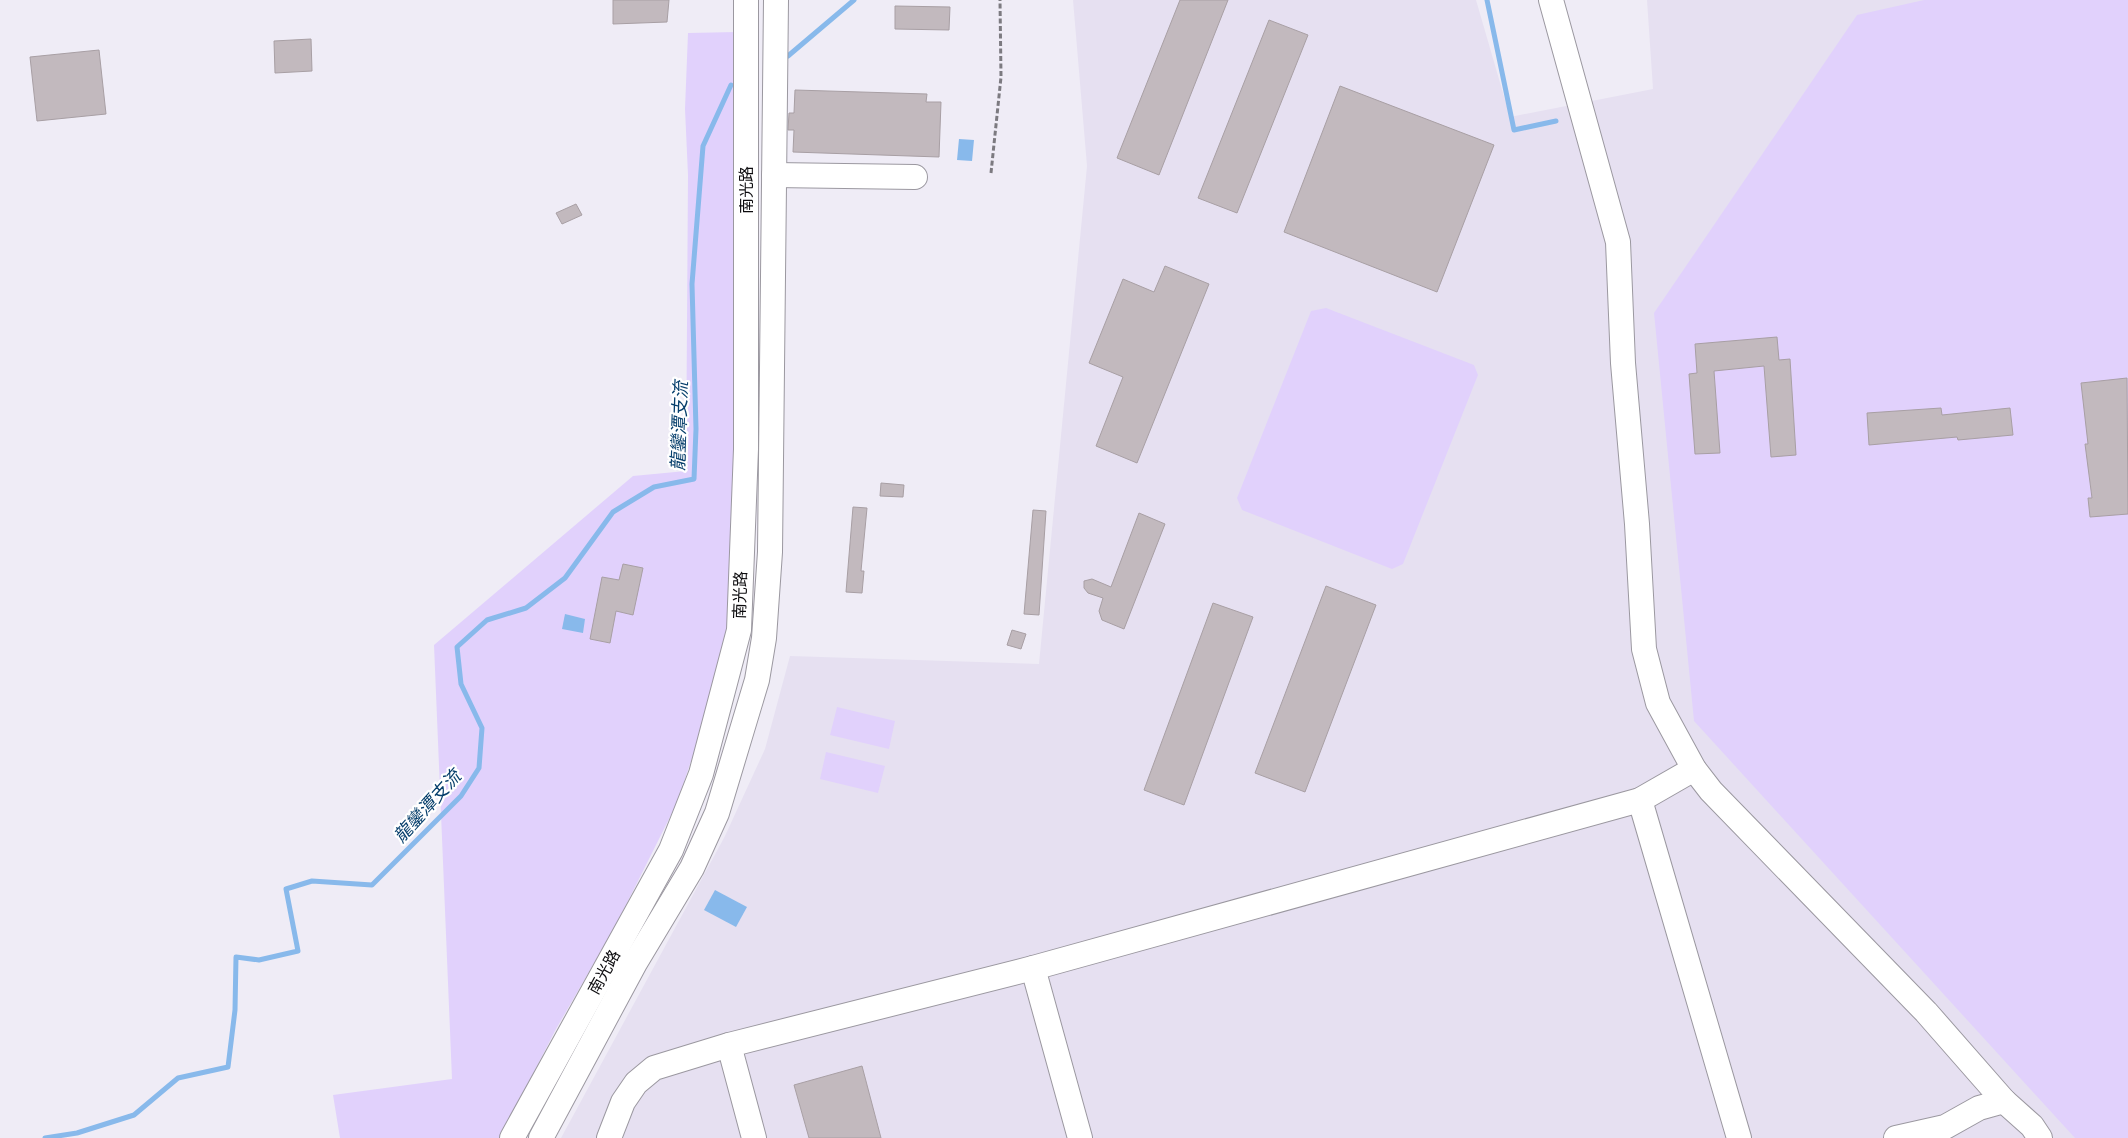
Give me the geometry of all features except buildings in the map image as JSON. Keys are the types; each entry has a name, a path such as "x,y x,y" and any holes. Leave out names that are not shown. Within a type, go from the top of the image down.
{"street":[{"name":"南光路","path":"512,1138 671,850 701,774 739,630 746,449 746,0"},
{"name":"南光路","path":"541,1138 635,963 692,868 717,813 757,680 764,638 770,552 776,0"},
{"path":"1551,0 1618,242 1623,364 1637,524 1644,650 1658,703 1694,768 1711,791 1926,1012 2004,1101 2032,1126 2040,1138"},
{"path":"774,175 915,177"},
{"path":"609,1138 623,1102 636,1083 654,1068 729,1045 1033,968 1640,800 1694,768"},
{"path":"1640,800 1739,1138"},
{"path":"1033,968 1080,1138"},
{"path":"729,1045 754,1138"},
{"path":"1896,1138 1945,1127 1979,1108 2004,1101"},
{"path":"1962,1138 1979,1108"}],"path":[{"path":"991,174 1001,77 1000,0"}],"shaded area":[{"path":"1073,0 1476,0 1510,117 1653,89 1647,0 2128,0 2128,1138 561,1138 725,836 765,749 790,656 1039,664 1087,166"},
{"path":"1924,0 2128,0 2128,1138 2075,1138 1694,721 1654,313 1857,15"},
{"path":"737,32 734,532 727,626 710,704 677,803 616,925 556,1029 500,1138 340,1138 333,1095 452,1079 434,645 633,476 686,471 688,175 685,109 688,33"},
{"path":"1326,308 1474,365 1478,375 1403,564 1392,569 1242,510 1237,498 1311,311"},
{"path":"837,707 895,721 889,749 830,735"},
{"path":"826,752 885,766 878,793 820,779"}],"water":[{"path":"959,139 974,140 972,161 957,160"},
{"path":"565,614 585,619 583,633 562,629"},
{"path":"715,890 747,907 736,927 704,910"}],"waterway":[{"name":"龍鑾潭支流","path":"788,56 854,0"},
{"path":"1487,0 1514,130 1556,121"},
{"name":"龍鑾潭支流","path":"45,1138 77,1133 134,1115 178,1078 228,1067 235,1010 236,957 259,960 298,951 286,889 312,881 372,885 461,796 479,768 482,728 461,684 457,647 487,620 526,608 565,578 613,512 654,487 694,479 696,429 692,284 703,146 731,85"}]}
